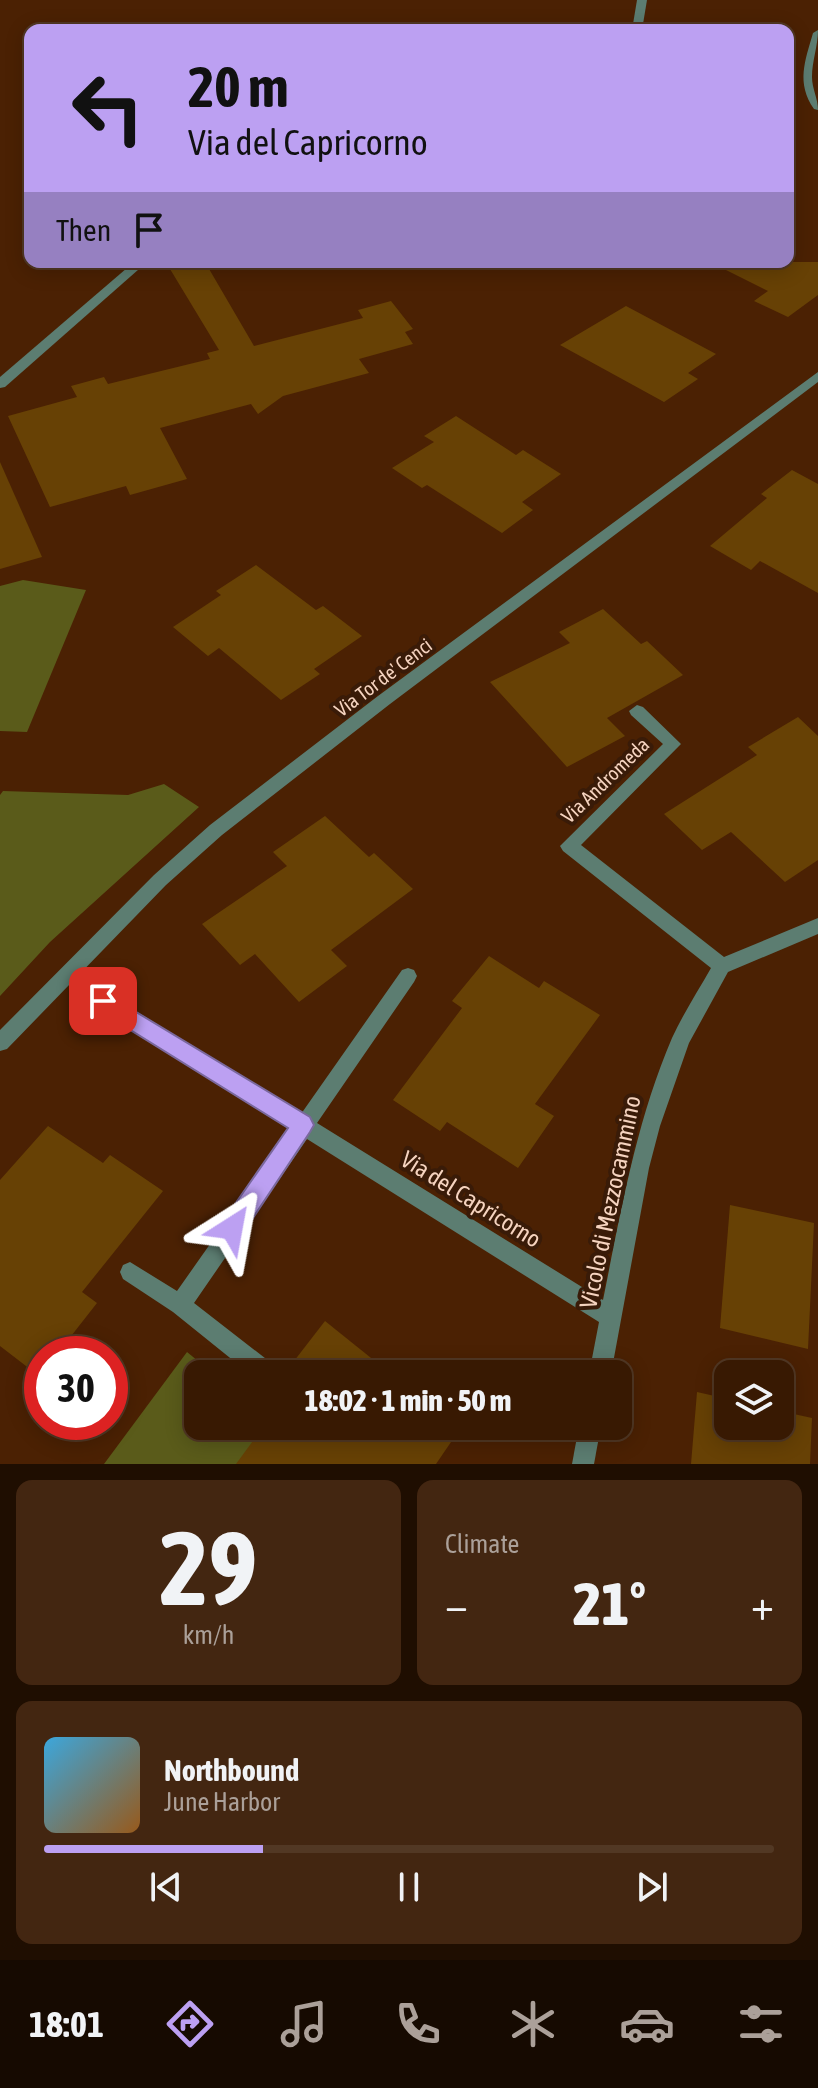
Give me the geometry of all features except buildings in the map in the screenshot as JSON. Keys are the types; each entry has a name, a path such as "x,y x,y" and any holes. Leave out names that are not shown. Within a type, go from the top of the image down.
{"street":[{"path":"638,24 642,0"},
{"path":"818,33 806,83 810,97 818,107"},
{"path":"0,384 134,268"},
{"name":"Via Tor de' Cenci","path":"0,1043 160,880 216,830 375,706 818,376"},
{"name":"Via Andromeda","path":"637,711 673,744 569,846 722,966"},
{"path":"722,966 818,926"},
{"name":"Vicolo di Mezzocammino","path":"603,1360 650,1126 681,1040 722,966"},
{"path":"180,1305 408,976"},
{"name":"Via del Capricorno","path":"103,1001 611,1317"},
{"path":"130,1272 180,1305 249,1360"},
{"path":"583,1464 587,1440"}],"shaded area":[{"path":"23,580 86,590 27,732 0,731 0,586"},
{"path":"164,784 199,807 50,942 0,996 0,795 3,791 128,795"},
{"path":"187,1352 197,1360 184,1360 184,1440 294,1440 323,1464 104,1464 122,1440 128,1440 128,1432"}],"route":[{"path":"103,1001 303,1125 232,1228"}]}
